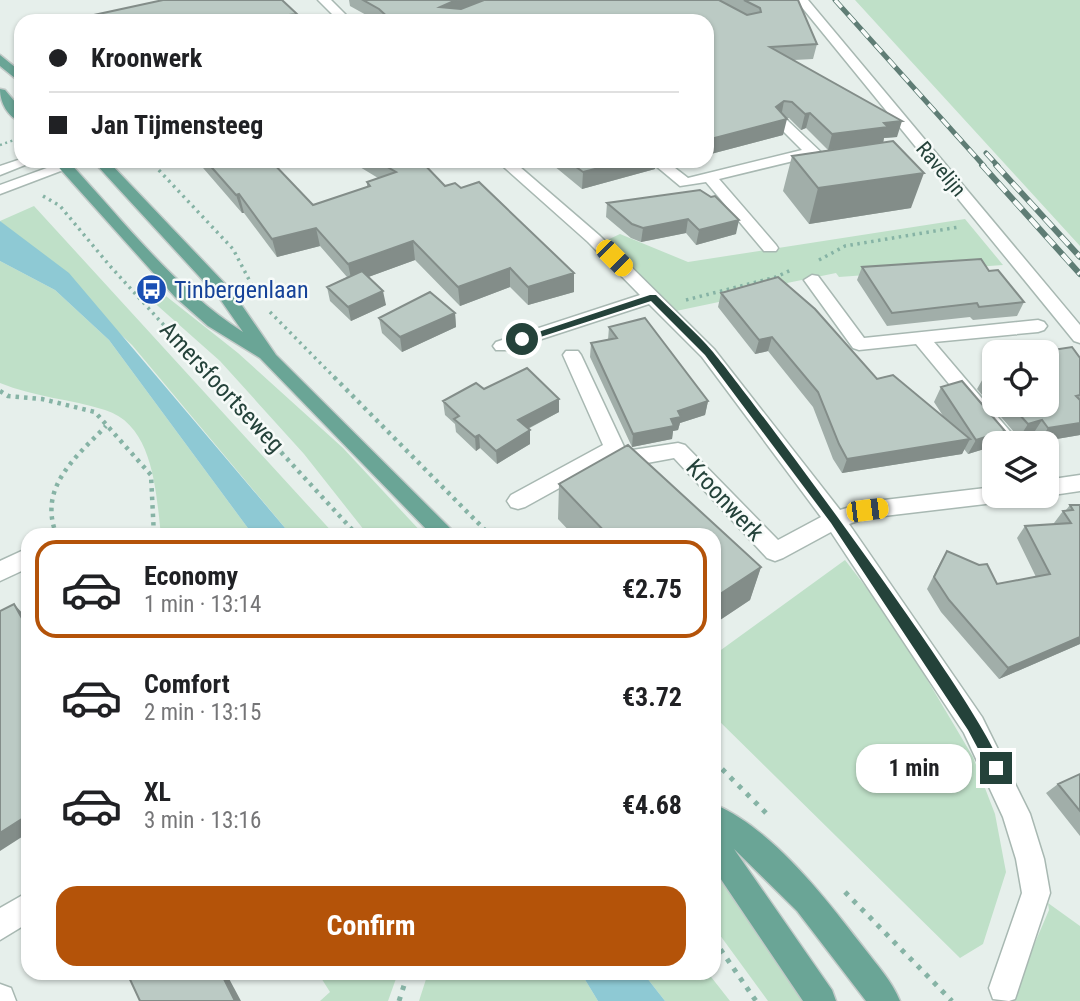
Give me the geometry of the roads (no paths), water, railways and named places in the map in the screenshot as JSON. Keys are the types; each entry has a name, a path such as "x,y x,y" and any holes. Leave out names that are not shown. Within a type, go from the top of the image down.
{"main road":[{"path":"0,59 14,72"},
{"path":"0,93 14,110"},
{"name":"Amersfoortseweg","path":"72,168 181,293 214,322 270,359"},
{"name":"Amersfoortseweg","path":"107,168 226,295 270,359 439,528"},
{"path":"721,822 746,838 809,901 885,1001"},
{"path":"721,852 821,1001"}],"street":[{"path":"324,0 339,14"},
{"name":"Ravelijn","path":"802,0 921,153 1080,337"},
{"path":"782,123 826,165 839,163"},
{"path":"666,168 685,183 812,152"},
{"path":"0,190 57,168"},
{"path":"512,168 594,239 708,353 835,520 973,725 1016,814 1030,859 1036,893 1004,988"},
{"path":"710,178 769,248"},
{"path":"812,280 859,344 1038,327"},
{"path":"502,346 653,297"},
{"path":"920,339 1000,431"},
{"path":"518,501 614,448 572,355"},
{"name":"Kroonwerk","path":"614,448 620,460 678,450 775,552 835,520"},
{"path":"1059,486 1080,483"},
{"path":"835,520 867,510 982,496"},
{"path":"0,572 21,561"},
{"path":"0,925 21,911"}],"water":[{"path":"0,221 69,273 285,528 248,528 109,340 55,290 0,261"},
{"path":"585,980 648,980 665,1001 598,1001"}],"railway":[{"path":"835,0 984,166"},
{"path":"986,153 998,166"},
{"path":"982,165 1080,274"},
{"path":"996,165 1080,257"}],"place":[{"name":"Tinbergenlaan","path":"151,290"}]}
